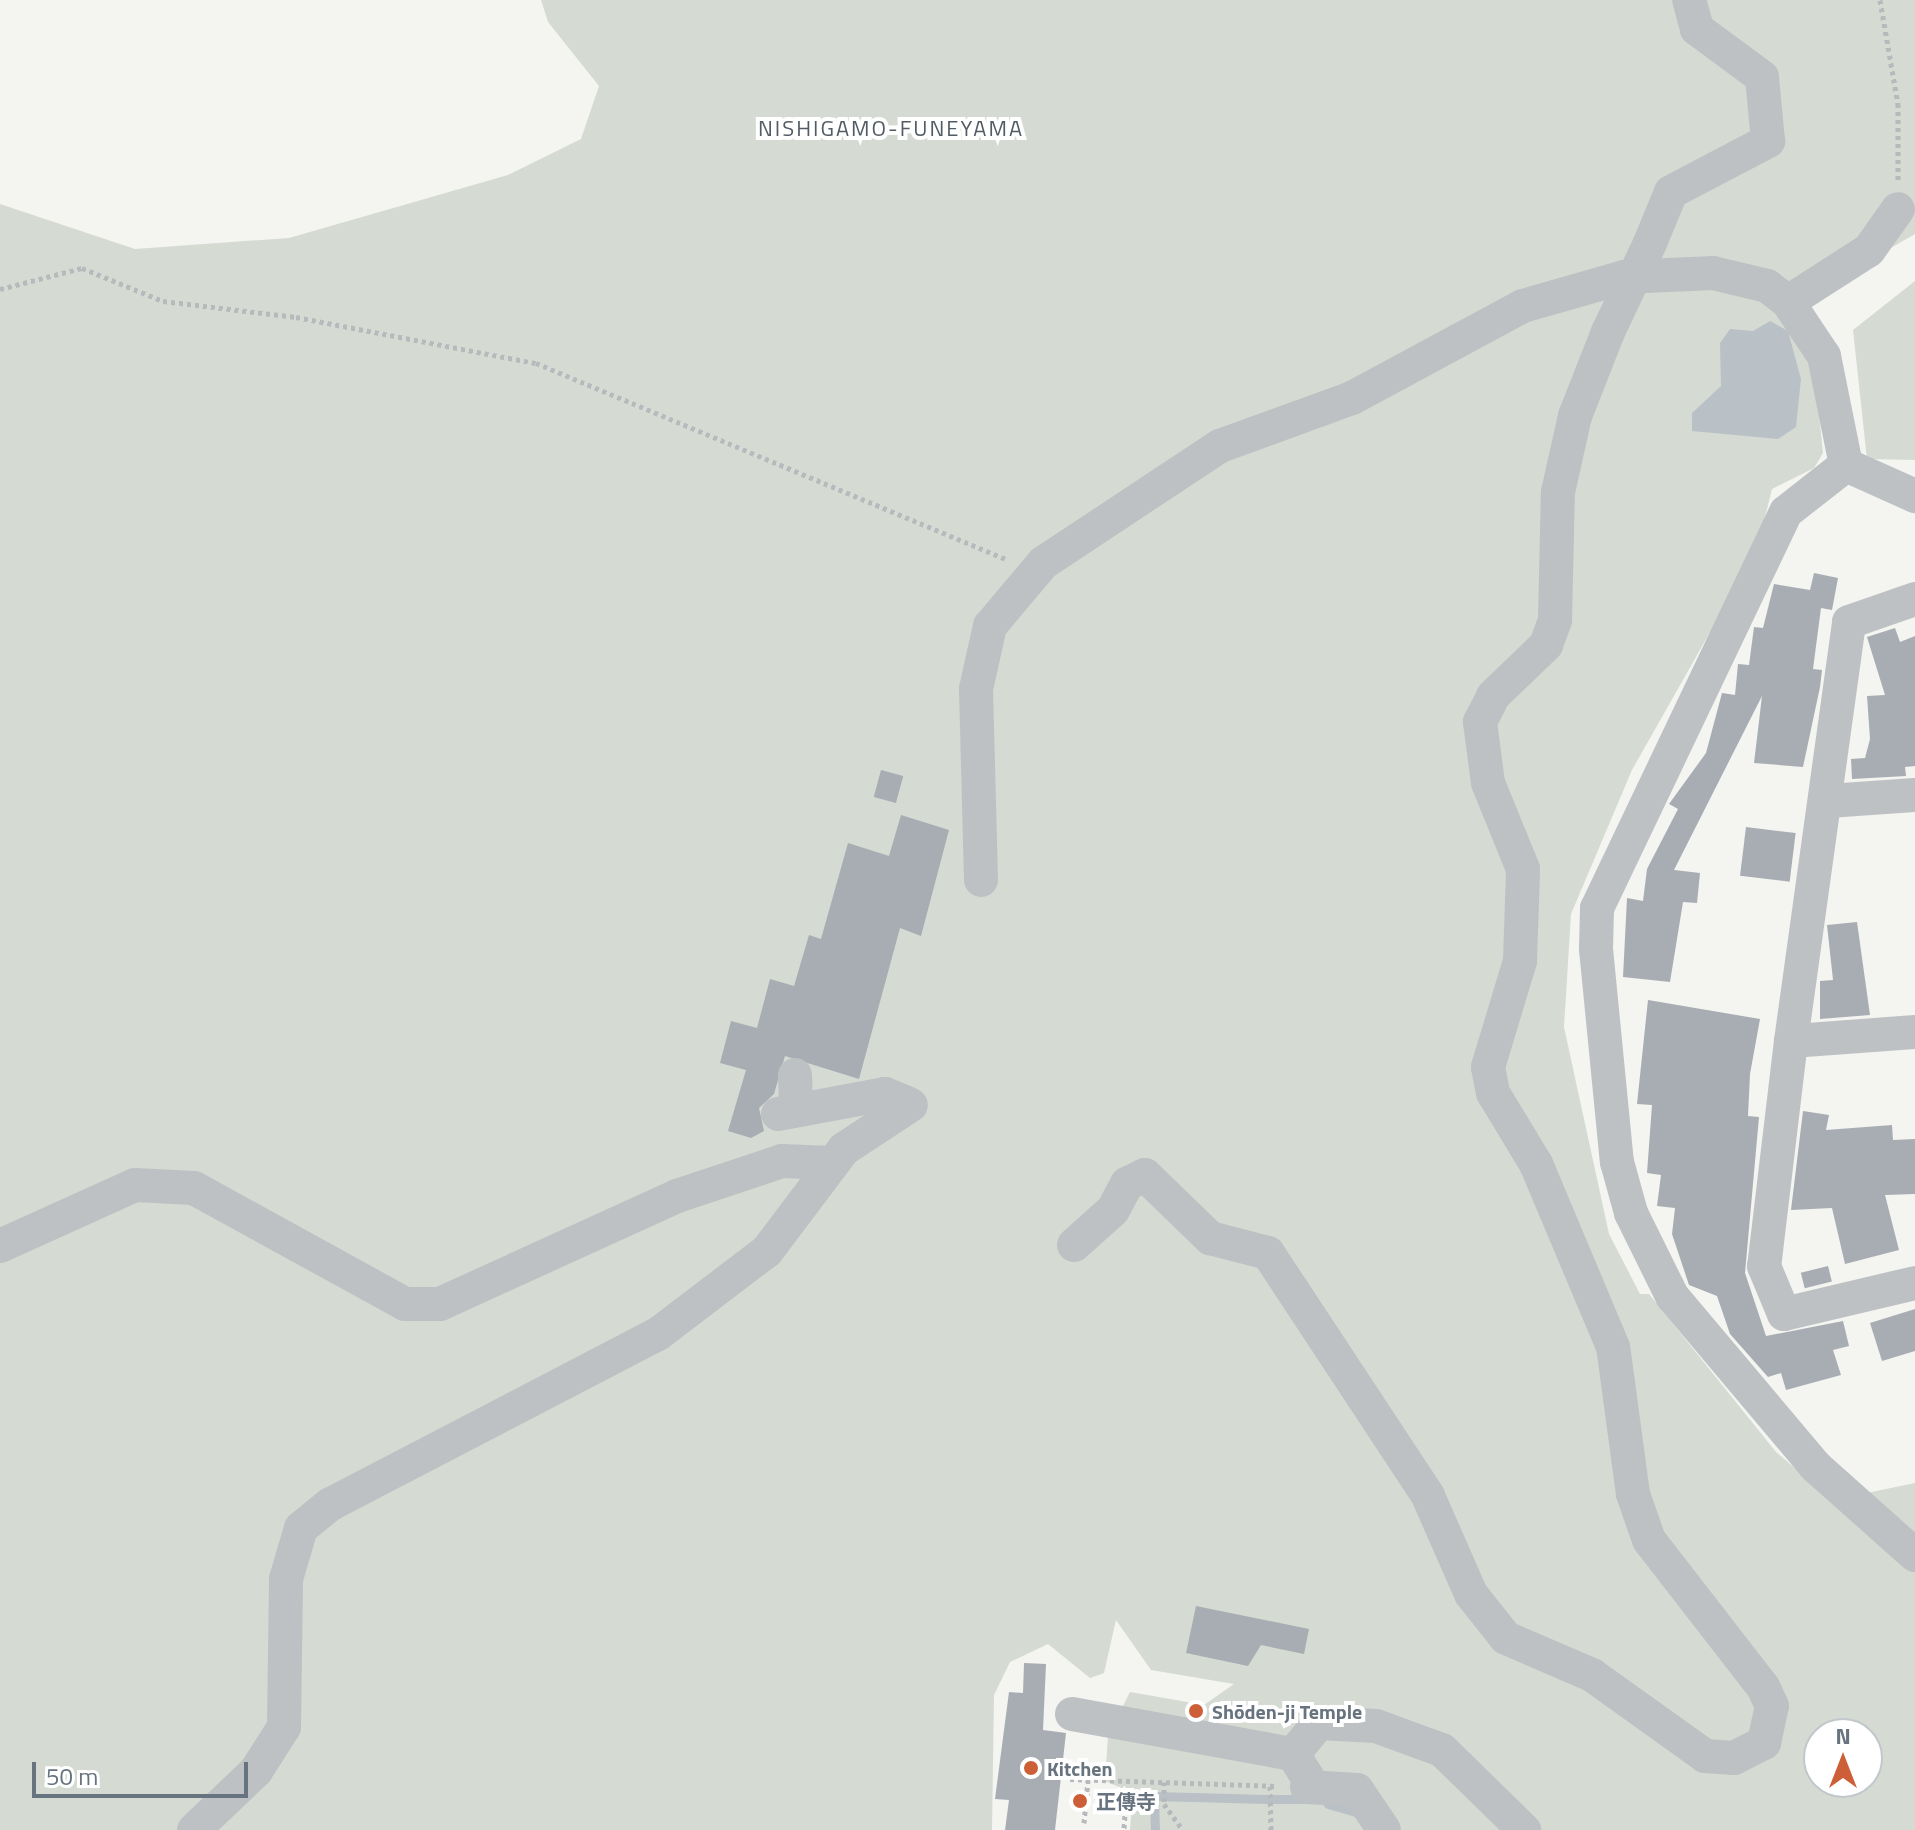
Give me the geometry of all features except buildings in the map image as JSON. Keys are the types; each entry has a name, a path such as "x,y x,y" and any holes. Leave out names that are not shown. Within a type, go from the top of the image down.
{"street":[{"path":"1074,1245 1113,1210 1127,1184 1145,1175 1210,1238 1268,1253 1428,1496 1471,1594 1506,1638 1592,1675 1705,1756 1734,1758 1764,1743 1772,1706 1763,1687 1649,1540 1633,1494 1613,1347 1536,1164 1493,1093 1488,1067 1520,961 1523,869 1488,783 1480,722 1493,696 1546,645 1555,620 1558,492 1575,416 1608,332 1671,192 1768,141 1762,77 1697,29 1689,0"},
{"path":"1788,302 1869,250 1898,209"},
{"path":"981,880 976,689 990,626 1037,569 1220,446 1352,398 1523,306 1583,285 1670,273 1742,277 1788,302 1824,356 1846,465"},
{"path":"1846,465 1915,496"},
{"path":"1846,465 1786,512 1597,908 1596,949 1617,1162 1631,1213 1672,1296 1815,1466 1915,1555"},
{"path":"1915,599 1849,622 1828,801 1791,1041 1764,1266 1784,1314 1915,1283"},
{"path":"1828,801 1915,795"},
{"path":"1791,1041 1915,1032"},
{"path":"194,1830 266,1760 284,1727 286,1579 301,1528 331,1504 658,1334 767,1251 832,1163 866,1129 911,1105 885,1094 787,1112 795,1075"},
{"path":"0,1246 135,1185 194,1188 405,1304 440,1304 677,1196 782,1161 832,1163"},
{"path":"1072,1714 1293,1754"},
{"path":"1293,1754 1319,1723 1376,1726 1442,1750 1505,1829"},
{"path":"1293,1754 1311,1787 1357,1790 1384,1830"}],"path":[{"path":"1880,0 1898,104 1898,209"},
{"path":"0,289 82,268 163,301 296,317 536,363 1037,569"},
{"path":"1070,1779 1311,1787"},
{"path":"1084,1823 1088,1780"},
{"path":"1164,1782 1164,1797 1183,1830"},
{"path":"1270,1786 1271,1830"},
{"path":"1086,1796 1126,1800 1124,1830"}],"shaded area":[{"path":"541,0 1915,0 1915,234 1807,296 1823,453 1814,468 1772,489 1757,549 1632,770 1571,914 1564,1027 1609,1234 1640,1294 1649,1294 1776,1452 1833,1500 1915,1483 1915,1830 1130,1830 1133,1793 1105,1781 1108,1736 1130,1692 1204,1705 1234,1684 1151,1670 1116,1620 1104,1673 1090,1678 1048,1644 1010,1662 994,1695 992,1830 0,1830 0,204 135,249 289,238 508,175 581,139 599,86 548,22"},
{"path":"1915,281 1915,460 1867,459 1853,330"},
{"path":"1770,321 1788,331 1801,379 1796,427 1778,439 1692,431 1692,413 1721,386 1720,343 1730,329 1753,331"}],"waterway":[{"path":"1155,1830 1154,1796 1267,1799"},
{"path":"1273,1799 1306,1799"},
{"path":"1328,1804 1360,1813"}],"place":[{"name":"Shōden-ji Temple","path":"1196,1711"},
{"name":"Kitchen","path":"1031,1768"},
{"name":"正傳寺","path":"1080,1801"}],"district":[{"name":"NISHIGAMO-FUNEYAMA","path":"891,129"}]}
